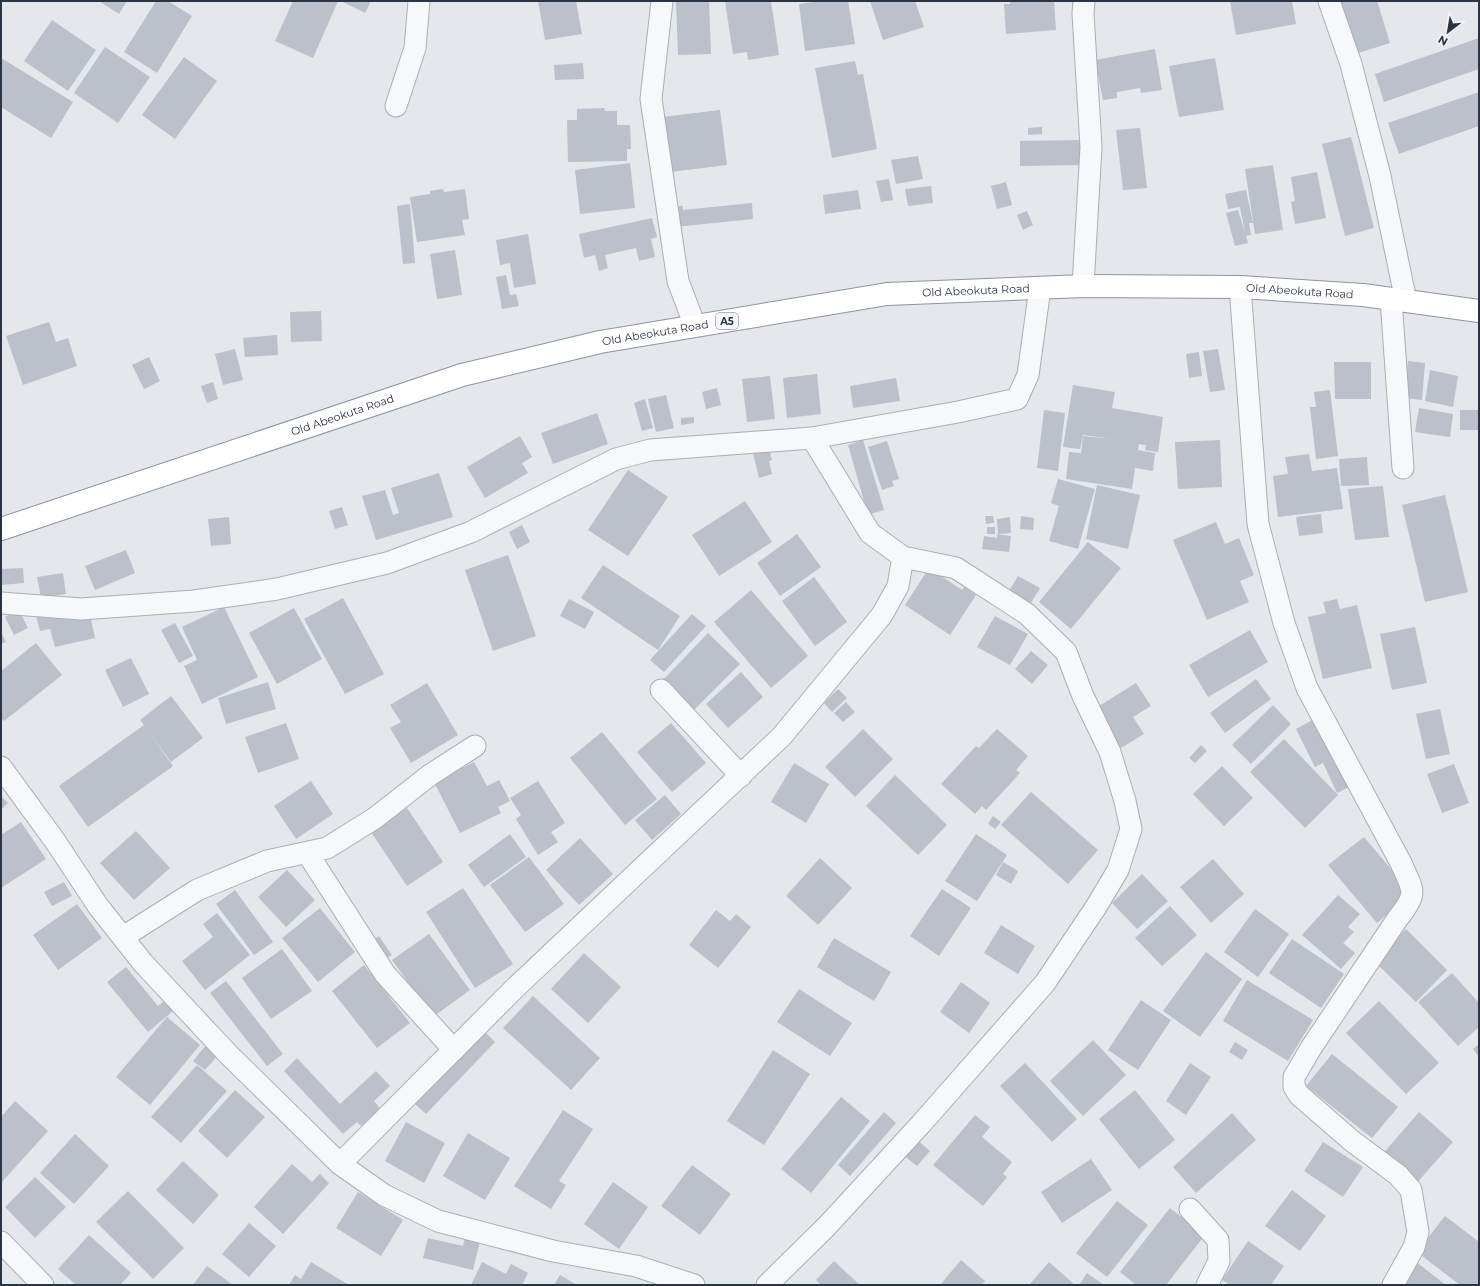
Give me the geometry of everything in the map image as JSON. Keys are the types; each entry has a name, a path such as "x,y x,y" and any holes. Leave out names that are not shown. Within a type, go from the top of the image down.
{"highway":[{"name":"Old Abeokuta Road","path":"1,529 462,374 600,342 887,294 1083,286 1240,287 1363,295 1479,311"}],"street":[{"path":"396,106 415,48 419,1"},
{"path":"662,1 651,99 678,281 695,326"},
{"path":"1083,286 1090,147 1082,13 1084,1"},
{"path":"1329,1 1351,64 1378,168 1398,300 1403,468"},
{"path":"1240,287 1258,524 1284,623 1307,688 1401,863 1413,890 1410,903 1398,918 1311,1048 1294,1077 1294,1087 1299,1095 1352,1141 1398,1175 1411,1190 1418,1232 1414,1247 1393,1285"},
{"path":"1,603 81,609 194,601 277,589 387,563 471,532 616,459 650,450 812,438 958,412 1017,398 1028,375 1040,288"},
{"path":"767,1285 826,1227 921,1124 1045,983 1096,907 1118,870 1131,829 1125,800 1110,752 1083,696 1066,652 1027,614 956,568 903,557 870,533 812,438"},
{"path":"340,1164 594,912 782,736 882,615 898,586 903,557"},
{"path":"661,690 741,776"},
{"path":"123,937 197,890 267,861 308,854 327,848 374,818 430,775 474,746"},
{"path":"1,767 55,841 98,906 143,963 228,1054 340,1164 384,1195 438,1221 553,1251 636,1266 694,1285"},
{"path":"308,854 385,974 454,1050"},
{"path":"1190,1209 1218,1240 1219,1261 1207,1285"},
{"path":"1,1242 43,1285"}],"building":[{"path":"99,1 127,1 119,14"},
{"path":"156,1 168,1 192,16 157,73 124,52"},
{"path":"293,1 338,1 313,58 275,41"},
{"path":"341,1 371,1 365,13"},
{"path":"538,1 576,1 582,34 545,40"},
{"path":"676,1 709,1 711,54 678,55"},
{"path":"725,1 771,1 779,55 748,60 747,52 733,54"},
{"path":"821,1 848,1 855,44 805,51 799,4"},
{"path":"870,1 915,1 924,27 883,40"},
{"path":"1010,1 1054,1 1056,30 1006,34 1004,4 1010,4"},
{"path":"1230,1 1292,1 1296,24 1236,35"},
{"path":"1335,1 1377,1 1390,43 1352,55"},
{"path":"52,20 96,50 68,91 24,61"},
{"path":"1479,38 1479,69 1384,102 1375,74"},
{"path":"105,47 150,77 118,123 74,93"},
{"path":"1155,49 1162,90 1141,93 1140,88 1117,92 1117,98 1103,100 1095,60"},
{"path":"184,57 217,81 175,139 142,115"},
{"path":"1,58 73,102 51,138 1,107"},
{"path":"1215,58 1224,110 1179,117 1169,66"},
{"path":"855,61 858,75 863,74 877,149 832,158 815,68"},
{"path":"583,63 584,79 555,80 554,65"},
{"path":"1479,92 1479,126 1399,154 1388,123"},
{"path":"604,108 605,111 617,111 617,125 630,125 631,149 627,149 627,161 568,162 567,120 577,120 577,109"},
{"path":"720,110 727,165 670,172 662,117"},
{"path":"1042,127 1042,134 1028,135 1028,128"},
{"path":"1140,128 1147,188 1123,190 1116,130"},
{"path":"1351,137 1374,228 1345,236 1322,144"},
{"path":"1080,140 1080,165 1020,166 1020,141"},
{"path":"918,156 923,179 896,184 891,160"},
{"path":"630,163 635,208 580,214 575,170"},
{"path":"1273,165 1283,230 1255,234 1245,169"},
{"path":"1317,172 1326,218 1295,224 1291,202 1295,201 1291,177"},
{"path":"889,179 893,200 881,202 876,181"},
{"path":"1006,182 1012,205 997,209 991,186"},
{"path":"931,186 933,203 908,206 905,189"},
{"path":"443,189 444,192 465,189 469,219 462,220 465,235 417,242 410,197 430,194 430,191"},
{"path":"858,190 861,209 825,214 823,195"},
{"path":"1246,190 1253,223 1249,223 1251,235 1246,236 1248,243 1235,246 1226,213 1238,210 1245,233 1240,207 1228,209 1225,194"},
{"path":"752,203 753,219 675,227 673,206 683,206 683,210"},
{"path":"410,204 415,263 403,264 397,206"},
{"path":"1027,211 1033,225 1023,230 1017,215"},
{"path":"652,218 657,237 651,239 655,257 639,261 636,248 605,255 608,268 599,271 595,255 584,258 579,234"},
{"path":"528,234 536,284 514,288 510,263 500,265 496,240"},
{"path":"455,250 462,295 437,299 430,254"},
{"path":"506,275 510,295 516,294 519,306 502,309 496,277"},
{"path":"321,311 322,341 291,342 290,312"},
{"path":"49,322 56,342 68,338 77,366 23,385 6,336"},
{"path":"277,335 278,355 245,357 243,338"},
{"path":"235,349 243,380 223,385 215,354"},
{"path":"1218,349 1225,390 1210,392 1203,351"},
{"path":"1199,352 1202,376 1189,378 1186,354"},
{"path":"149,357 160,381 144,389 132,365"},
{"path":"1408,361 1425,363 1422,400 1404,398"},
{"path":"1334,362 1371,362 1371,399 1335,399"},
{"path":"1430,370 1458,376 1453,407 1425,401"},
{"path":"817,374 821,414 787,418 783,378"},
{"path":"770,376 775,419 747,422 742,379"},
{"path":"896,378 900,401 853,408 850,386"},
{"path":"213,382 218,399 207,403 201,386"},
{"path":"1073,385 1115,392 1112,408 1163,417 1158,452 1145,450 1146,445 1139,444 1138,450 1155,453 1153,471 1135,468 1132,489 1066,479 1069,452 1081,453 1083,436 1112,439 1083,435 1080,449 1063,447"},
{"path":"717,388 721,405 706,409 702,392"},
{"path":"1330,390 1338,456 1316,459 1310,407 1316,407 1314,392"},
{"path":"666,395 674,428 656,432 648,399"},
{"path":"645,399 653,428 642,431 634,403"},
{"path":"1419,408 1453,414 1450,437 1415,432"},
{"path":"1044,410 1065,413 1058,471 1037,468"},
{"path":"1460,410 1479,410 1479,430 1460,430"},
{"path":"597,413 608,444 553,464 541,433"},
{"path":"694,417 694,423 681,425 681,418"},
{"path":"520,436 532,457 522,463 528,473 485,498 467,467"},
{"path":"863,440 884,510 868,515 848,445"},
{"path":"1220,440 1222,487 1178,489 1175,442"},
{"path":"887,441 899,479 892,481 894,486 882,490 868,447"},
{"path":"769,449 772,460 769,461 772,474 759,478 753,453"},
{"path":"1309,454 1312,471 1337,468 1343,509 1278,517 1273,476 1288,474 1285,457"},
{"path":"1367,457 1369,485 1341,486 1339,459"},
{"path":"628,470 668,497 628,556 588,530"},
{"path":"439,473 453,517 376,540 362,496 385,490 393,515 399,513 391,488"},
{"path":"1058,479 1095,489 1078,549 1049,541 1059,506 1051,503"},
{"path":"1097,485 1140,495 1128,549 1086,539"},
{"path":"1383,486 1389,537 1355,540 1348,489"},
{"path":"1445,495 1468,592 1425,602 1402,505"},
{"path":"745,501 772,542 719,576 692,535"},
{"path":"342,507 348,525 335,529 329,511"},
{"path":"1321,514 1323,533 1299,536 1296,517"},
{"path":"985,516 993,516 994,523 986,524"},
{"path":"1021,516 1034,518 1033,530 1020,529"},
{"path":"229,517 231,544 211,546 208,519"},
{"path":"1010,517 1011,533 998,534 997,519"},
{"path":"1216,522 1225,544 1239,538 1254,575 1240,581 1249,602 1207,620 1173,540"},
{"path":"522,525 530,542 517,549 509,532"},
{"path":"987,527 995,527 995,534 987,534"},
{"path":"797,534 821,567 780,596 757,563"},
{"path":"997,534 1011,536 1009,552 982,549 984,536 997,538"},
{"path":"1088,542 1121,568 1071,629 1039,602"},
{"path":"126,550 135,573 95,590 85,566"},
{"path":"508,555 536,636 493,651 465,570"},
{"path":"603,565 680,616 658,650 581,598"},
{"path":"23,568 24,583 1,585 1,569"},
{"path":"929,568 962,590 964,587 976,595 950,635 905,605"},
{"path":"63,573 66,594 41,598 37,577"},
{"path":"1018,576 1040,588 1031,603 1009,591"},
{"path":"814,577 847,622 815,646 782,601"},
{"path":"751,590 808,656 771,688 714,622"},
{"path":"343,598 384,674 345,694 304,619"},
{"path":"569,599 594,612 585,629 560,616"},
{"path":"1337,599 1340,609 1357,605 1372,668 1323,679 1308,617 1326,613 1323,602"},
{"path":"224,607 258,677 202,704 184,666 197,660 182,627"},
{"path":"294,608 322,659 277,684 249,633"},
{"path":"19,610 28,628 14,635 5,617"},
{"path":"89,610 95,638 55,647 50,629 40,631 36,615"},
{"path":"692,614 706,626 664,672 650,660"},
{"path":"995,616 1028,634 1010,665 977,647"},
{"path":"175,623 193,656 179,663 161,630"},
{"path":"1415,627 1427,683 1392,690 1380,634"},
{"path":"1250,630 1268,662 1208,697 1189,665"},
{"path":"1,632 6,642 1,644"},
{"path":"708,633 740,664 693,711 662,681"},
{"path":"36,643 62,675 4,721 1,718 1,671"},
{"path":"1031,651 1048,665 1032,684 1015,669"},
{"path":"131,658 149,694 123,707 105,670"},
{"path":"741,672 763,697 728,728 706,704"},
{"path":"1256,679 1271,699 1225,733 1210,713"},
{"path":"268,682 276,709 226,724 218,698"},
{"path":"427,683 458,735 411,763 390,728 401,722 390,705"},
{"path":"1136,683 1151,706 1133,717 1144,734 1121,748 1096,708"},
{"path":"838,689 847,698 832,712 824,703"},
{"path":"171,696 203,738 171,762 147,730 173,766 88,827 59,786 144,725 140,720"},
{"path":"846,702 855,712 843,722 834,713"},
{"path":"1273,705 1291,724 1251,764 1232,745"},
{"path":"1440,709 1450,754 1426,759 1416,714"},
{"path":"1318,717 1353,785 1337,793 1323,763 1315,767 1296,729"},
{"path":"286,723 299,759 258,773 245,737"},
{"path":"671,723 706,763 672,792 637,752"},
{"path":"863,729 893,759 855,797 825,767"},
{"path":"997,729 1028,756 1016,770 1020,773 986,810 982,806 975,814 941,784 976,746 979,748"},
{"path":"602,732 657,799 625,825 570,758"},
{"path":"1284,739 1338,795 1305,828 1250,772"},
{"path":"1201,745 1207,751 1195,763 1189,758"},
{"path":"474,762 487,786 499,780 510,801 498,807 501,813 460,833 434,782"},
{"path":"794,763 829,784 806,823 771,802"},
{"path":"1454,764 1469,803 1442,813 1427,774"},
{"path":"1222,766 1253,798 1224,826 1193,794"},
{"path":"895,775 947,825 918,855 866,806"},
{"path":"311,781 333,814 296,839 274,806"},
{"path":"538,781 565,823 551,832 558,842 538,855 516,819 521,815 510,798"},
{"path":"1031,792 1098,850 1068,884 1001,825"},
{"path":"665,795 681,814 652,840 635,820"},
{"path":"1,796 8,803 1,810"},
{"path":"407,808 443,862 407,886 371,832"},
{"path":"993,816 1001,822 995,829 988,824"},
{"path":"21,822 46,859 1,888 1,835"},
{"path":"136,831 170,868 134,900 100,863"},
{"path":"510,834 526,857 484,887 468,865"},
{"path":"976,834 1007,855 977,901 945,881"},
{"path":"1364,837 1412,894 1377,923 1328,865"},
{"path":"580,838 613,874 579,905 546,870"},
{"path":"529,857 564,904 525,932 490,885"},
{"path":"820,858 852,888 818,925 786,896"},
{"path":"1213,859 1244,894 1211,923 1180,887"},
{"path":"1003,862 1018,871 1011,884 996,875"},
{"path":"287,870 315,900 286,927 258,897"},
{"path":"1142,874 1168,901 1137,929 1112,903"},
{"path":"64,882 72,896 52,906 44,892"},
{"path":"463,888 513,964 475,988 426,912"},
{"path":"942,889 971,908 939,956 910,936"},
{"path":"235,890 273,942 254,955 216,904"},
{"path":"1338,895 1360,914 1348,927 1354,932 1343,943 1355,953 1341,969 1302,935"},
{"path":"77,904 102,938 58,970 33,935"},
{"path":"1170,906 1197,935 1162,966 1135,938"},
{"path":"320,908 355,952 318,982 282,938"},
{"path":"1255,909 1289,934 1258,977 1224,952"},
{"path":"716,910 730,921 736,914 751,927 718,968 689,945"},
{"path":"217,913 250,955 205,990 182,961 213,937 203,924"},
{"path":"1001,925 1035,946 1018,974 984,953"},
{"path":"1406,929 1447,970 1416,1002 1374,961"},
{"path":"429,934 470,990 433,1017 392,960"},
{"path":"379,936 392,955 383,960 370,942"},
{"path":"834,938 891,972 874,1001 817,967"},
{"path":"1292,939 1344,974 1321,1008 1269,973"},
{"path":"282,949 312,991 271,1019 242,978"},
{"path":"1206,952 1242,979 1200,1037 1163,1011"},
{"path":"584,953 621,987 588,1023 551,989"},
{"path":"364,965 410,1023 377,1048 332,991"},
{"path":"126,967 158,1006 165,1000 173,1011 148,1032 107,982"},
{"path":"1452,973 1479,1003 1479,1027 1458,1046 1418,1002"},
{"path":"1247,980 1313,1020 1288,1061 1223,1021"},
{"path":"226,981 283,1054 267,1066 210,993"},
{"path":"961,982 990,1003 969,1033 940,1012"},
{"path":"799,989 852,1023 830,1056 777,1022"},
{"path":"533,996 600,1058 571,1090 503,1028"},
{"path":"1141,1000 1171,1020 1138,1070 1108,1050"},
{"path":"1379,1001 1439,1063 1406,1094 1346,1033"},
{"path":"167,1017 200,1045 150,1105 116,1077"},
{"path":"482,1029 495,1042 426,1114 413,1102"},
{"path":"1093,1040 1126,1075 1083,1116 1050,1081"},
{"path":"1235,1042 1248,1050 1242,1060 1229,1052"},
{"path":"207,1044 219,1054 205,1070 193,1061"},
{"path":"1479,1044 1479,1057 1473,1049"},
{"path":"773,1050 810,1074 764,1145 727,1121"},
{"path":"1332,1054 1398,1107 1372,1138 1306,1086"},
{"path":"297,1058 340,1104 376,1071 390,1086 374,1101 380,1108 361,1126 357,1122 343,1134 284,1071"},
{"path":"1025,1063 1077,1119 1052,1142 1000,1086"},
{"path":"1190,1063 1211,1077 1186,1115 1166,1101"},
{"path":"197,1065 227,1091 181,1143 151,1117"},
{"path":"235,1090 265,1117 227,1158 198,1131"},
{"path":"1135,1090 1175,1140 1139,1169 1099,1119"},
{"path":"841,1097 870,1121 811,1193 781,1169"},
{"path":"15,1101 48,1131 1,1183 1,1117"},
{"path":"563,1110 593,1129 559,1181 566,1185 551,1209 514,1186"},
{"path":"884,1112 896,1123 850,1176 838,1165"},
{"path":"1419,1112 1453,1142 1415,1185 1381,1156"},
{"path":"1232,1113 1256,1140 1196,1193 1173,1167"},
{"path":"975,1115 990,1127 982,1137 1012,1162 1003,1174 1007,1177 983,1206 933,1165"},
{"path":"406,1122 445,1143 424,1183 385,1161"},
{"path":"468,1133 510,1158 485,1200 443,1176"},
{"path":"75,1134 109,1166 74,1204 40,1173"},
{"path":"917,1140 930,1151 917,1166 903,1155"},
{"path":"1323,1142 1363,1167 1343,1197 1304,1171"},
{"path":"1091,1159 1112,1190 1062,1223 1041,1192"},
{"path":"183,1161 219,1195 193,1224 156,1190"},
{"path":"292,1164 312,1182 320,1174 329,1183 283,1234 254,1207"},
{"path":"692,1165 731,1194 700,1235 661,1206"},
{"path":"35,1177 66,1207 35,1238 5,1207"},
{"path":"613,1182 648,1207 619,1249 584,1224"},
{"path":"1292,1190 1326,1216 1300,1251 1265,1226"},
{"path":"128,1191 184,1248 153,1279 96,1222"},
{"path":"358,1192 403,1220 381,1256 336,1228"},
{"path":"1117,1201 1148,1225 1107,1277 1076,1253"},
{"path":"1170,1208 1205,1235 1166,1285 1136,1285 1120,1272"},
{"path":"1445,1216 1479,1242 1479,1285 1460,1285 1417,1252"},
{"path":"249,1223 276,1246 249,1277 222,1254"},
{"path":"89,1235 131,1273 120,1285 76,1285 58,1269"},
{"path":"465,1237 480,1241 473,1270 423,1258 428,1238 463,1246"},
{"path":"1248,1241 1284,1266 1271,1285 1230,1285 1222,1280"},
{"path":"961,1260 985,1281 981,1285 940,1285"},
{"path":"834,1261 860,1285 821,1285 816,1280"},
{"path":"1415,1261 1446,1285 1396,1285"},
{"path":"311,1262 349,1285 289,1285 295,1275 301,1279"},
{"path":"482,1262 506,1274 511,1264 528,1273 522,1285 471,1285"},
{"path":"1049,1262 1075,1285 1029,1285"},
{"path":"207,1266 233,1285 193,1285"},
{"path":"1087,1273 1104,1285 1079,1285"},
{"path":"560,1275 577,1285 554,1285"}]}
